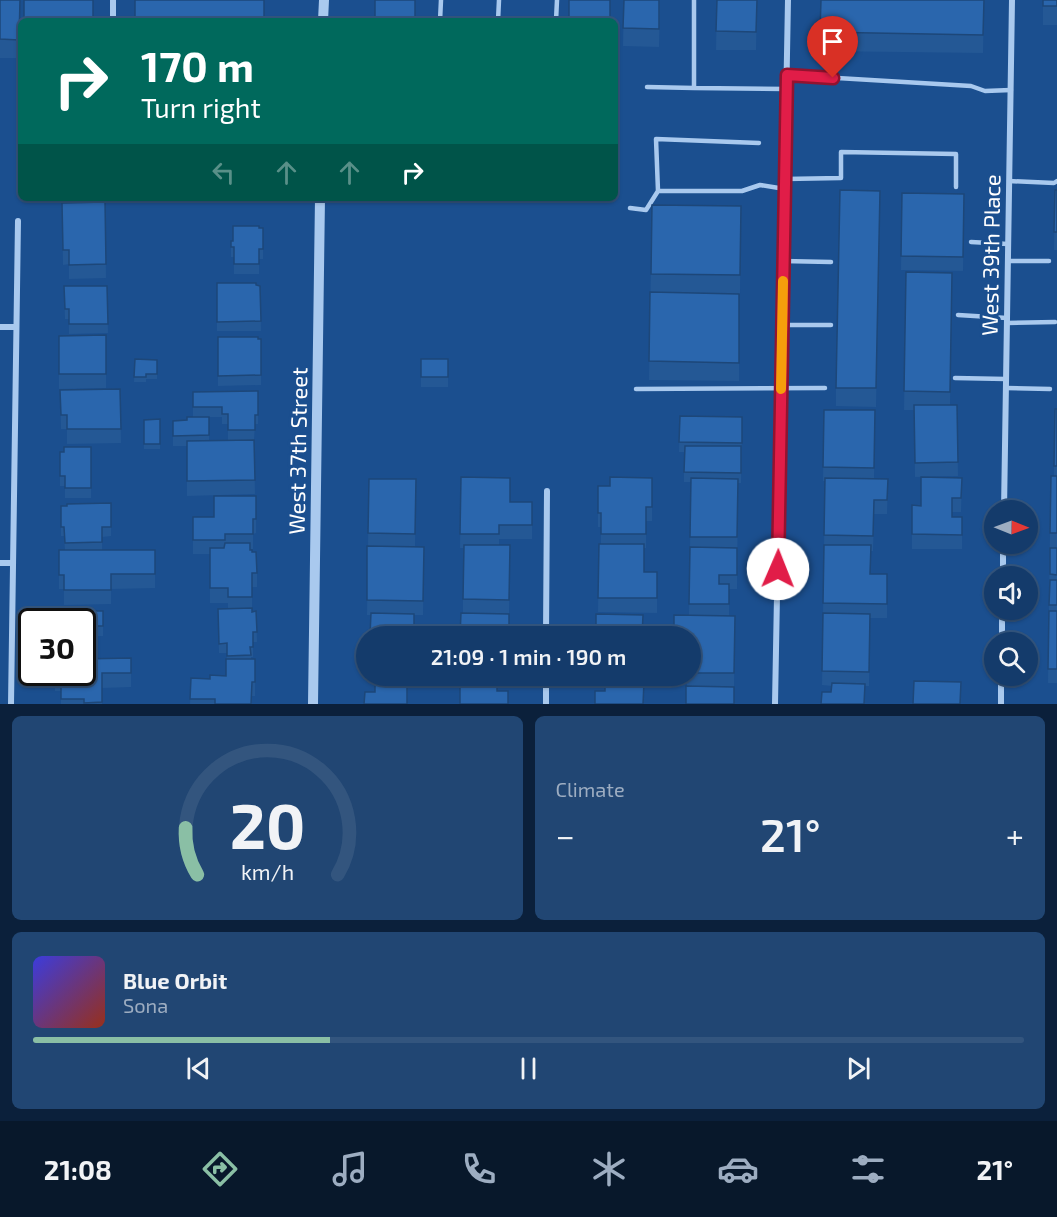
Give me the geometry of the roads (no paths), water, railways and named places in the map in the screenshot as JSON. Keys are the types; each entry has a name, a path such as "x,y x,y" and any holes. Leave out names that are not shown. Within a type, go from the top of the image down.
{"street":[{"path":"113,0 113,18"},
{"path":"323,18 324,0"},
{"path":"775,704 788,0"},
{"name":"West 39th Place","path":"1004,500 1012,0"},
{"name":"West 37th Street","path":"313,704 320,201"},
{"path":"11,704 18,221"},
{"path":"0,327 16,327"},
{"path":"546,626 547,491"},
{"path":"0,563 13,563"},
{"path":"546,686 546,704"},
{"path":"1000,704 1001,686"}],"lane":[{"path":"440,18 441,0"},
{"path":"498,18 499,0"},
{"path":"556,0 556,18"},
{"path":"694,0 694,88"},
{"path":"787,75 971,86 985,91 1011,90"},
{"path":"647,87 786,88"},
{"path":"630,208 646,210 658,191 656,139 759,143"},
{"path":"785,179 841,178 842,152 956,154 956,187"},
{"path":"1009,181 1054,183 1057,181"},
{"path":"658,191 742,191 760,185 785,189"},
{"path":"971,242 1008,244"},
{"path":"783,261 831,262"},
{"path":"1008,261 1049,261"},
{"path":"958,315 1055,322"},
{"path":"782,325 831,325"},
{"path":"955,378 1006,380"},
{"path":"636,389 825,388"},
{"path":"1006,388 1050,389"}]}
